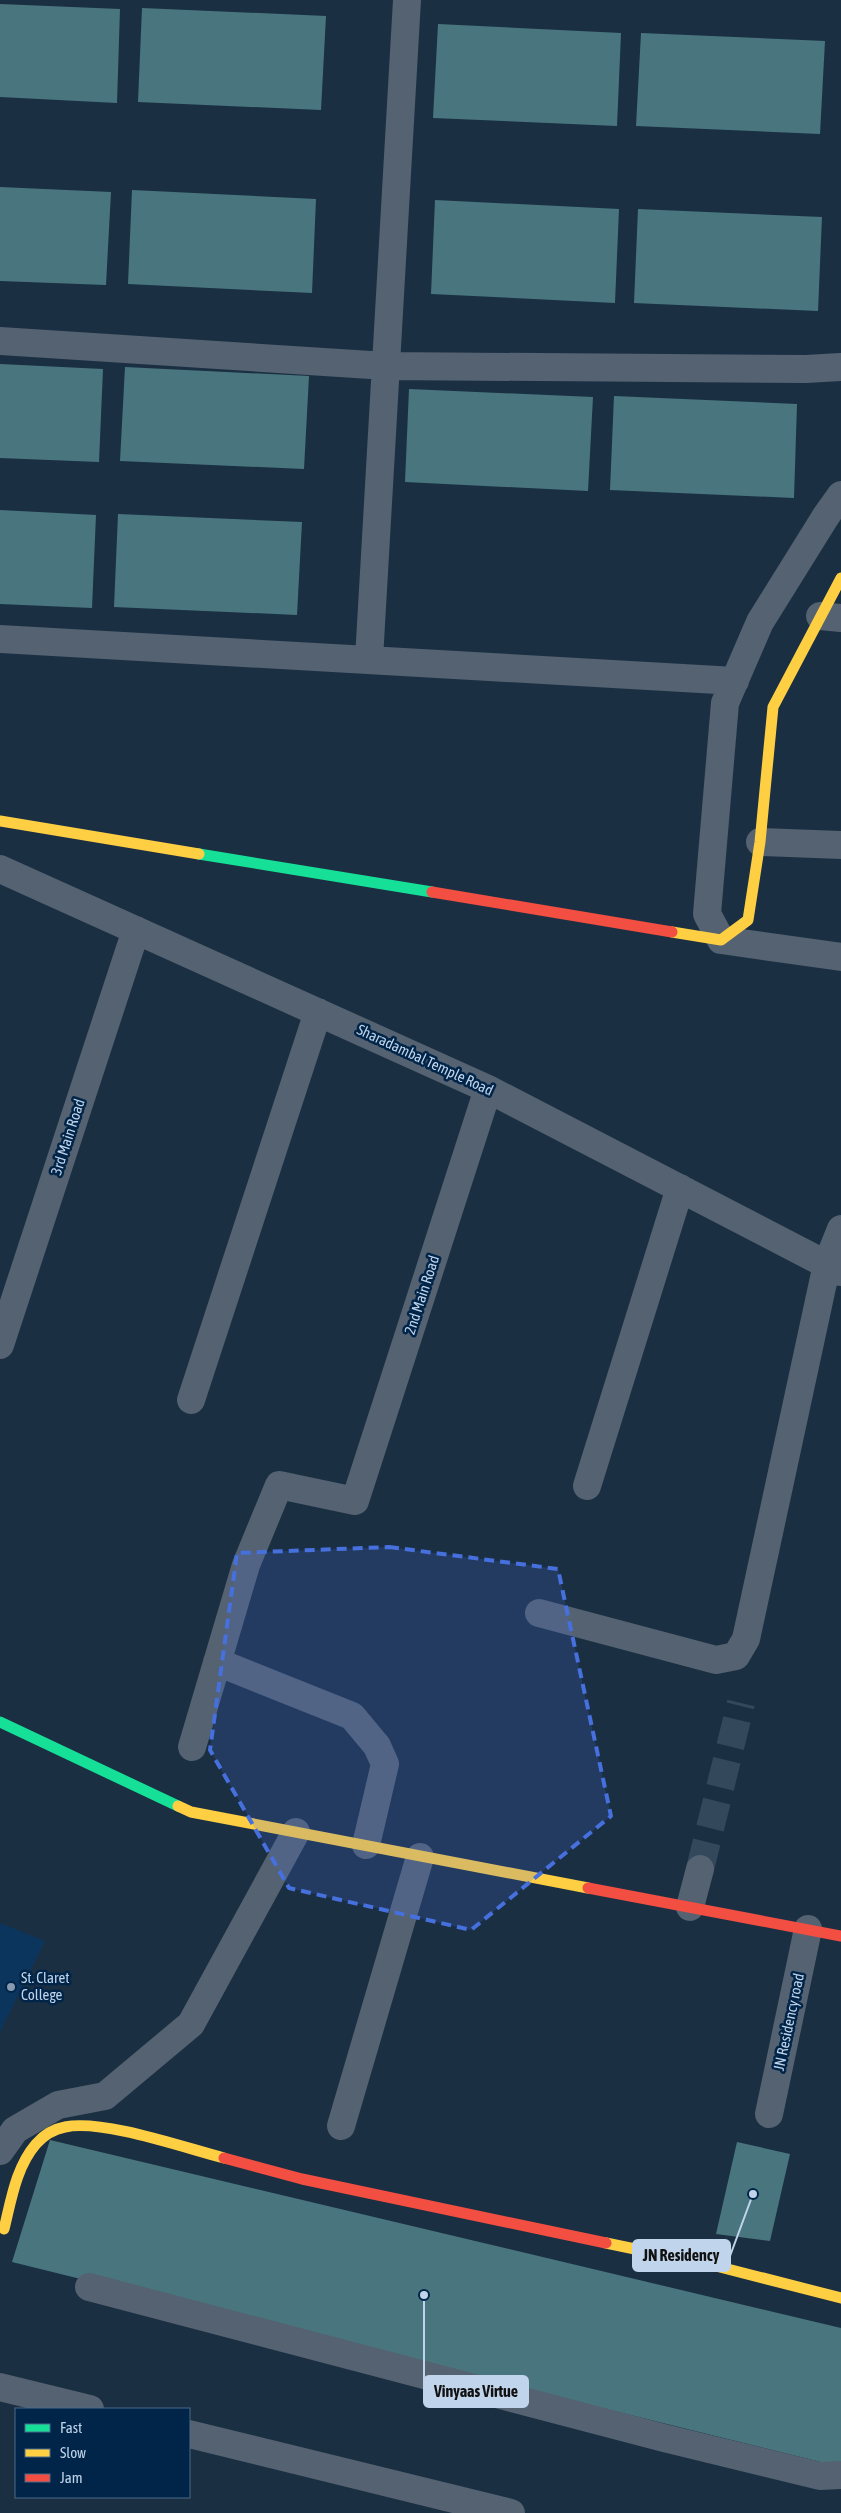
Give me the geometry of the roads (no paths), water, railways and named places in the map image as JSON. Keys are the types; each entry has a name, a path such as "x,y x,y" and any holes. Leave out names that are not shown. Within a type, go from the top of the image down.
{"street":[{"path":"369,659 407,0"},
{"path":"0,341 386,366 806,369 841,367"},
{"path":"721,940 707,914 725,703 760,622 841,495"},
{"path":"721,940 748,920 760,842 773,707 830,617 841,578"},
{"path":"0,639 735,680"},
{"path":"0,820 721,940 841,957"},
{"path":"760,842 841,845"},
{"name":"Sharadambal Temple Road","path":"0,869 488,1089 834,1268"},
{"name":"3rd Main Road","path":"0,1345 136,930"},
{"path":"191,1400 318,1012"},
{"name":"2nd Main Road","path":"217,1662 246,1566 279,1485 355,1501 488,1089"},
{"path":"587,1486 680,1188"},
{"path":"539,1613 716,1660 736,1656 746,1639 834,1268 841,1229"},
{"path":"192,1747 217,1662 352,1716 377,1746 385,1764 366,1845"},
{"path":"0,1722 190,1812 841,1936"},
{"path":"0,2151 15,2130 58,2105 105,2096 191,2024 296,1832"},
{"path":"341,2126 420,1857"},
{"path":"690,1907 700,1869"},
{"name":"JN Residency road","path":"769,2114 808,1930"},
{"path":"4,2229 18,2174 39,2142 59,2128 87,2125 117,2130 302,2178 712,2265 841,2298"},
{"path":"89,2287 664,2438 820,2476 841,2475"},
{"path":"0,2387 86,2408"},
{"path":"190,2434 511,2513"}],"tunnel":[{"path":"700,1869 741,1703"}],"place":[{"name":"St. Claret College","path":"11,1987"},
{"name":"JN Residency","path":"753,2194"},
{"name":"Vinyaas Virtue","path":"424,2295"}]}
